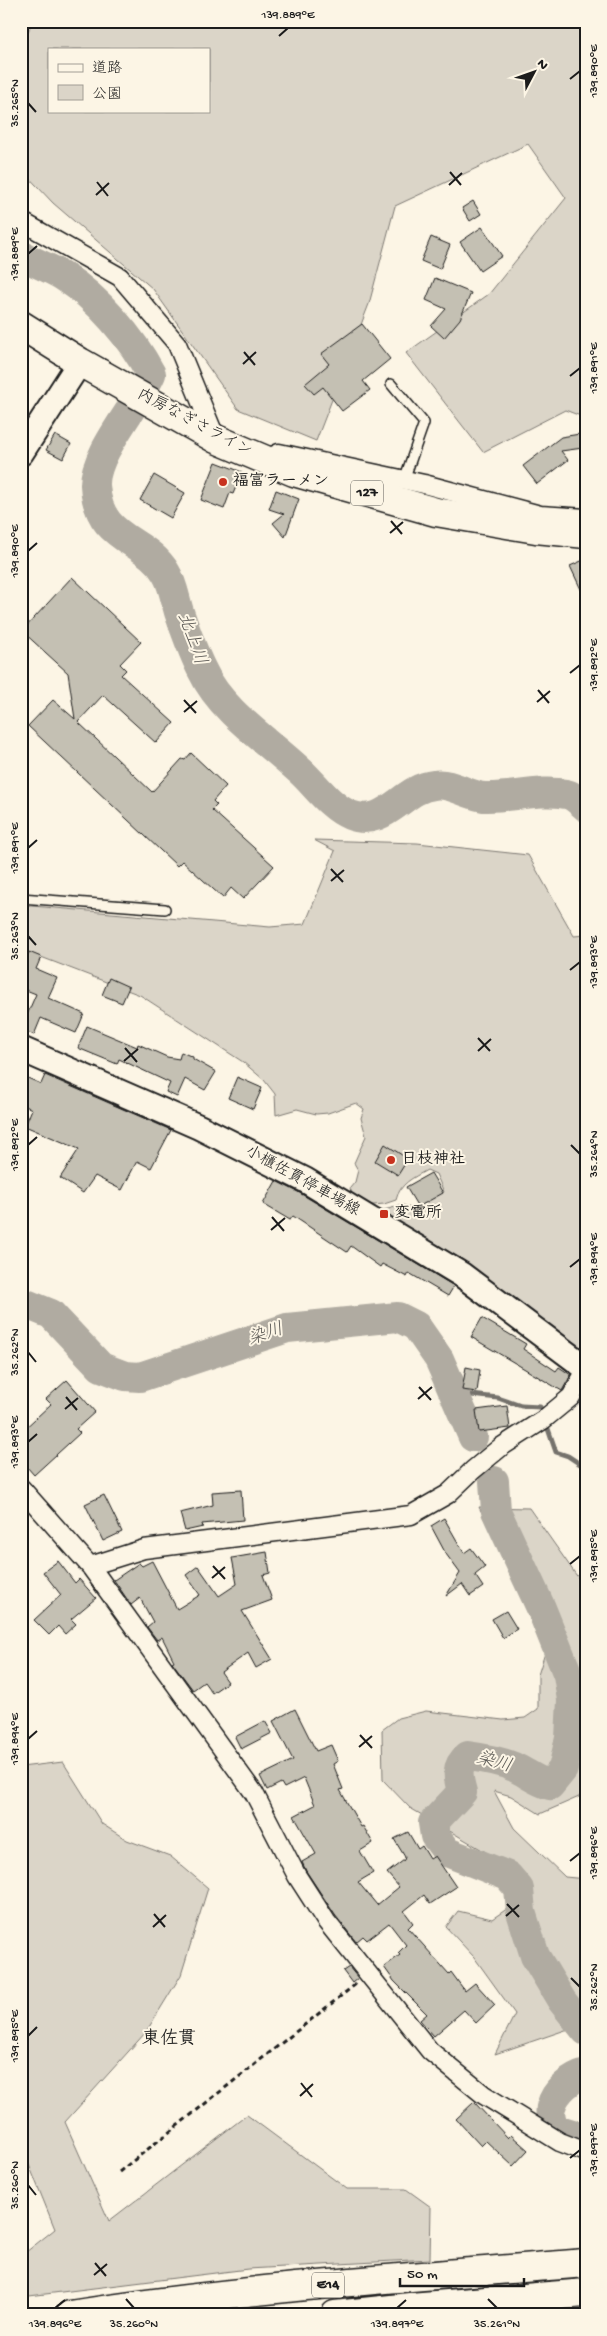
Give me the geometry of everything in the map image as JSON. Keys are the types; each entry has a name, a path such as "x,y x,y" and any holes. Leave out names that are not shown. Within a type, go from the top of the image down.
{"highway":[{"name":"内房なぎさライン","path":"21,325 80,362 216,439 294,472 436,512 536,529 586,534"},
{"name":"E14","path":"70,2315 194,2299 361,2282 586,2263"},
{"name":"E14","path":"335,2315 410,2306 586,2293"}],"main road":[{"path":"21,453 80,362"},
{"name":"小櫃佐貫停車場線","path":"21,1049 199,1127 305,1180 462,1275 586,1369"}],"street":[{"path":"21,221 120,277 177,344 216,439"},
{"path":"264,460 279,453 404,480 540,515 586,518"},
{"path":"90,1566 144,1549 411,1515 448,1494 501,1447 543,1420 571,1397 586,1369"},
{"path":"21,1488 90,1566 254,1793 303,1886 326,1921 430,2051 484,2095 560,2142 586,2152"}],"lane":[{"path":"391,384 424,423 404,480"},
{"path":"21,898 165,909"}],"path":[{"path":"119,2172 368,1974"}],"green space":[{"path":"33,21 586,21 586,418 565,410 483,452 406,353 489,294 566,198 528,144 395,206 369,304 316,441 238,409 153,289 53,203 21,169 20,92 23,52"},
{"path":"314,840 417,843 528,855 574,936 586,935 586,1358 462,1259 449,1253 444,1253 383,1218 384,1210 403,1205 413,1209 444,1192 436,1174 427,1170 404,1185 396,1200 384,1204 363,1206 353,1197 350,1188 355,1182 358,1170 354,1163 366,1136 361,1118 364,1109 356,1103 328,1113 316,1114 297,1109 276,1115 275,1094 264,1080 243,1062 140,995 41,957 21,958 21,905 270,927 305,924 335,851"},
{"path":"479,1507 529,1508 586,1589 586,1786 579,1797 540,1814 511,1796 494,1791 514,1828 565,1877 586,1879 586,2023 495,2054 515,2014 474,1957 446,1927 458,1911 492,1919 532,1892 522,1873 410,1808 383,1780 382,1730 398,1718 426,1711 503,1720 525,1718 538,1709 538,1675 558,1612 513,1577"},
{"path":"63,1762 102,1824 127,1840 170,1856 208,1888 181,1975 146,2032 65,2122 109,2221 247,2115 347,2189 406,2189 431,2207 430,2259 248,2269 21,2297 21,2256 55,2229 21,2145 21,1767"}],"building":[{"path":"473,201 481,214 470,221 462,208"},
{"path":"482,227 502,256 480,271 460,242"},
{"path":"431,237 450,245 440,269 421,261"},
{"path":"435,278 471,293 460,319 444,338 431,326 446,309 426,300"},
{"path":"362,324 390,359 363,381 370,390 342,411 323,387 314,394 305,384 329,364 321,354"},
{"path":"580,434 583,448 561,451 568,460 537,484 523,466 561,437"},
{"path":"55,435 71,444 63,459 46,450"},
{"name":"福富ラーメン","path":"216,462 242,472 233,494 230,493 224,509 201,500"},
{"path":"154,475 185,493 171,518 140,500"},
{"path":"276,490 299,499 285,537 273,523 284,514 269,509"},
{"path":"586,559 586,600 570,566"},
{"path":"72,577 141,642 120,664 126,670 121,675 174,723 156,743 103,695 78,722 152,792 182,759 185,760 191,753 226,786 213,801 217,805 212,810 274,866 243,899 231,888 223,898 182,861 177,866 28,726 53,700 75,719 68,673 22,631"},
{"path":"29,952 41,957 36,969 57,978 48,998 84,1014 76,1033 41,1018 34,1035 21,1029 36,994 21,988 21,969"},
{"path":"109,978 129,987 122,1003 102,995"},
{"path":"87,1026 137,1047 138,1044 167,1057 179,1059 181,1052 193,1057 193,1059 216,1072 205,1090 185,1079 177,1097 166,1092 170,1083 119,1059 117,1064 78,1048"},
{"path":"21,1075 41,1084 45,1075 171,1130 151,1168 137,1161 122,1190 95,1176 83,1193 60,1178 79,1149 25,1126 32,1109 21,1104"},
{"path":"237,1077 262,1088 253,1109 228,1098"},
{"name":"日枝神社","path":"385,1144 408,1159 398,1175 375,1161"},
{"path":"431,1173 443,1193 418,1207 406,1187"},
{"path":"276,1181 298,1192 454,1286 448,1296 409,1273 407,1277 382,1264 380,1267 351,1246 347,1252 293,1216 290,1220 263,1204"},
{"path":"482,1318 526,1344 523,1349 556,1371 559,1367 571,1375 562,1391 471,1337"},
{"path":"466,1367 480,1370 477,1392 462,1390"},
{"path":"67,1380 95,1412 76,1429 80,1433 34,1475 27,1467 21,1473 21,1432 51,1404 46,1399"},
{"path":"507,1406 510,1428 479,1432 476,1410"},
{"path":"241,1490 243,1520 202,1524 203,1527 185,1531 180,1513 213,1505 212,1492"},
{"path":"104,1495 122,1532 103,1541 85,1504"},
{"path":"444,1518 464,1553 471,1548 485,1567 475,1575 483,1587 470,1596 462,1584 446,1596 460,1573 446,1554 431,1526"},
{"path":"267,1552 270,1573 263,1575 272,1600 242,1611 272,1659 256,1668 248,1653 221,1672 228,1682 212,1693 204,1682 193,1690 172,1662 174,1661 162,1637 157,1640 147,1627 153,1622 140,1598 131,1605 114,1580 139,1563 142,1566 152,1561 177,1609 200,1595 186,1575 198,1566 219,1596 237,1584 232,1558"},
{"path":"58,1561 75,1583 79,1579 96,1598 71,1619 76,1624 65,1634 58,1626 49,1635 34,1620 61,1595 43,1572"},
{"path":"506,1611 517,1629 503,1638 492,1619"},
{"path":"295,1709 316,1751 331,1745 338,1761 333,1764 343,1789 340,1790 361,1827 363,1826 373,1843 360,1851 373,1873 358,1882 377,1905 399,1887 387,1873 404,1860 405,1857 394,1839 408,1832 418,1849 422,1846 430,1859 435,1856 456,1887 430,1904 424,1895 404,1911 413,1923 408,1928 449,1974 451,1972 465,1991 475,1983 495,2005 476,2023 464,2010 434,2036 420,2020 427,2014 394,1981 384,1967 400,1955 398,1953 406,1945 389,1923 367,1940 363,1936 356,1942 335,1915 306,1871 302,1862 316,1854 294,1816 315,1805 304,1778 284,1788 281,1783 267,1790 260,1776 293,1760 273,1721"},
{"path":"265,1721 272,1733 241,1749 235,1737"},
{"path":"349,1967 358,1978 352,1983 343,1971"},
{"path":"474,2102 508,2138 511,2135 528,2150 513,2166 486,2141 481,2146 456,2119"}],"waterway":[{"name":"北上川","path":"21,255 63,276 89,296 124,333 151,374 102,459 95,485 98,504 104,518 113,528 157,561 166,573 199,665 221,700 246,725 299,770 329,801 350,815 363,818 374,817 412,793 434,785 447,785 484,797 546,792 566,794 574,797 586,807"},
{"name":"染川","path":"21,1302 51,1314 101,1367 125,1376 140,1377 287,1328 398,1317 416,1326 439,1359 473,1437"},
{"path":"454,1393 498,1398 521,1406 540,1407 543,1415"},
{"path":"546,1423 556,1452 568,1456 586,1468"},
{"name":"染川","path":"494,1481 496,1511 541,1608 568,1675 572,1700 570,1738 563,1769 550,1785 509,1765 468,1756 459,1768 459,1782 462,1792 433,1823 435,1836 447,1852 508,1876 519,1889 521,1912 535,1956 562,2001 586,2031"},
{"name":"染川","path":"586,2074 564,2086 553,2101 550,2112 553,2128 586,2138"}],"place":[{"name":"福富ラーメン","path":"223,482"},
{"name":"日枝神社","path":"391,1160"},
{"name":"変電所","path":"384,1214"}],"district":[{"name":"東佐貫","path":"169,2039"}]}
